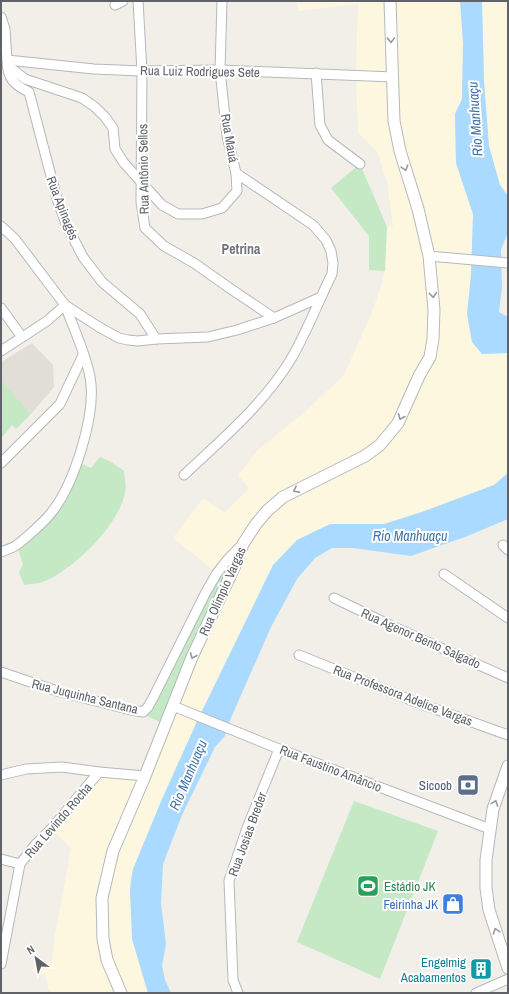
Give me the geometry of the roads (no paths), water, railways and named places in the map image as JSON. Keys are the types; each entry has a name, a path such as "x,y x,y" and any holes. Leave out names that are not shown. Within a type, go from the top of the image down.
{"street":[{"path":"114,5 123,1"},
{"name":"Rua Antônio Sellos","path":"138,1 142,71 141,202 145,228 164,246 194,263 228,288 274,318"},
{"name":"Rua Mauá","path":"184,475 236,426 278,378 291,359 303,337 332,274 333,263 332,251 326,240 313,224 236,173 227,136 220,70 222,1"},
{"name":"Rua Olímpio Vargas","path":"122,993 107,960 103,939 102,898 108,869 115,845 145,776 192,657 231,574 243,544 256,524 282,497 365,456 380,445 398,423 419,376 430,357 433,339 434,310 430,256 394,121 390,1"},
{"path":"1,18 5,29 7,60 11,68 25,79 82,98 95,107 113,128 115,149 124,163 162,205 178,214 202,214 222,208 237,191 236,173"},
{"name":"Rua Luiz Rodrigues Sete","path":"7,60 94,69 142,71 220,70 393,77"},
{"name":"Rua Apinagés","path":"7,60 7,72 18,87 29,92 57,199 66,224 83,257 102,282 140,314 156,339"},
{"path":"316,73 320,125 322,130 328,140 360,164"},
{"path":"1,226 15,239 65,305 90,377 91,403 88,428 77,462 69,481 51,513 17,545 1,552"},
{"path":"430,256 505,262"},
{"path":"65,305 119,338 138,341 208,337 237,330 274,318 321,297"},
{"path":"1,351 47,320 65,305"},
{"path":"1,308 22,337"},
{"path":"1,463 60,404 83,355"},
{"name":"Rua Juquinha Santana","path":"1,672 57,691 143,712 153,698 192,619 217,573 243,544"},
{"path":"444,574 508,618"},
{"name":"Rua Agenor Bento Salgado","path":"334,598 394,627 508,678"},
{"name":"Rua Professora Adelice Vargas","path":"299,655 413,701 508,735"},
{"name":"Rua Faustino Amâncio","path":"173,706 490,829"},
{"name":"Rua Josias Breder","path":"238,993 233,980 229,881 247,828 279,748"},
{"path":"508,766 493,809 486,860 486,888 489,910 508,968"},
{"path":"1,775 26,769 62,767 145,776"},
{"name":"Rua Levindo Rocha","path":"1,964 2,951 20,864 99,772"},
{"path":"1,859 20,864"},
{"path":"476,993 508,979"}],"water":[{"name":"Rio Manhuaçu","path":"460,1 482,1 484,81 489,146 500,185 508,196 508,232 501,250 502,287 499,312 508,317 508,353 482,354 472,342 467,314 471,275 473,214 456,163 455,114 462,99 463,43"},
{"name":"Rio Manhuaçu","path":"508,473 508,519 465,537 411,556 353,548 332,548 315,558 297,579 271,627 227,727 225,736 215,747 182,815 163,864 161,903 166,944 162,966 165,980 171,993 148,993 132,939 130,891 133,869 162,799 199,717 273,565 297,540 330,524 384,524 422,512 494,485"}],"place":[{"name":"Sicoob","path":"468,785"},
{"name":"Estádio JK","path":"368,886"},
{"name":"Feirinha JK","path":"453,904"},
{"name":"Engelmig Acabamentos","path":"481,969"}],"district":[{"name":"Petrina","path":"241,249"}]}
